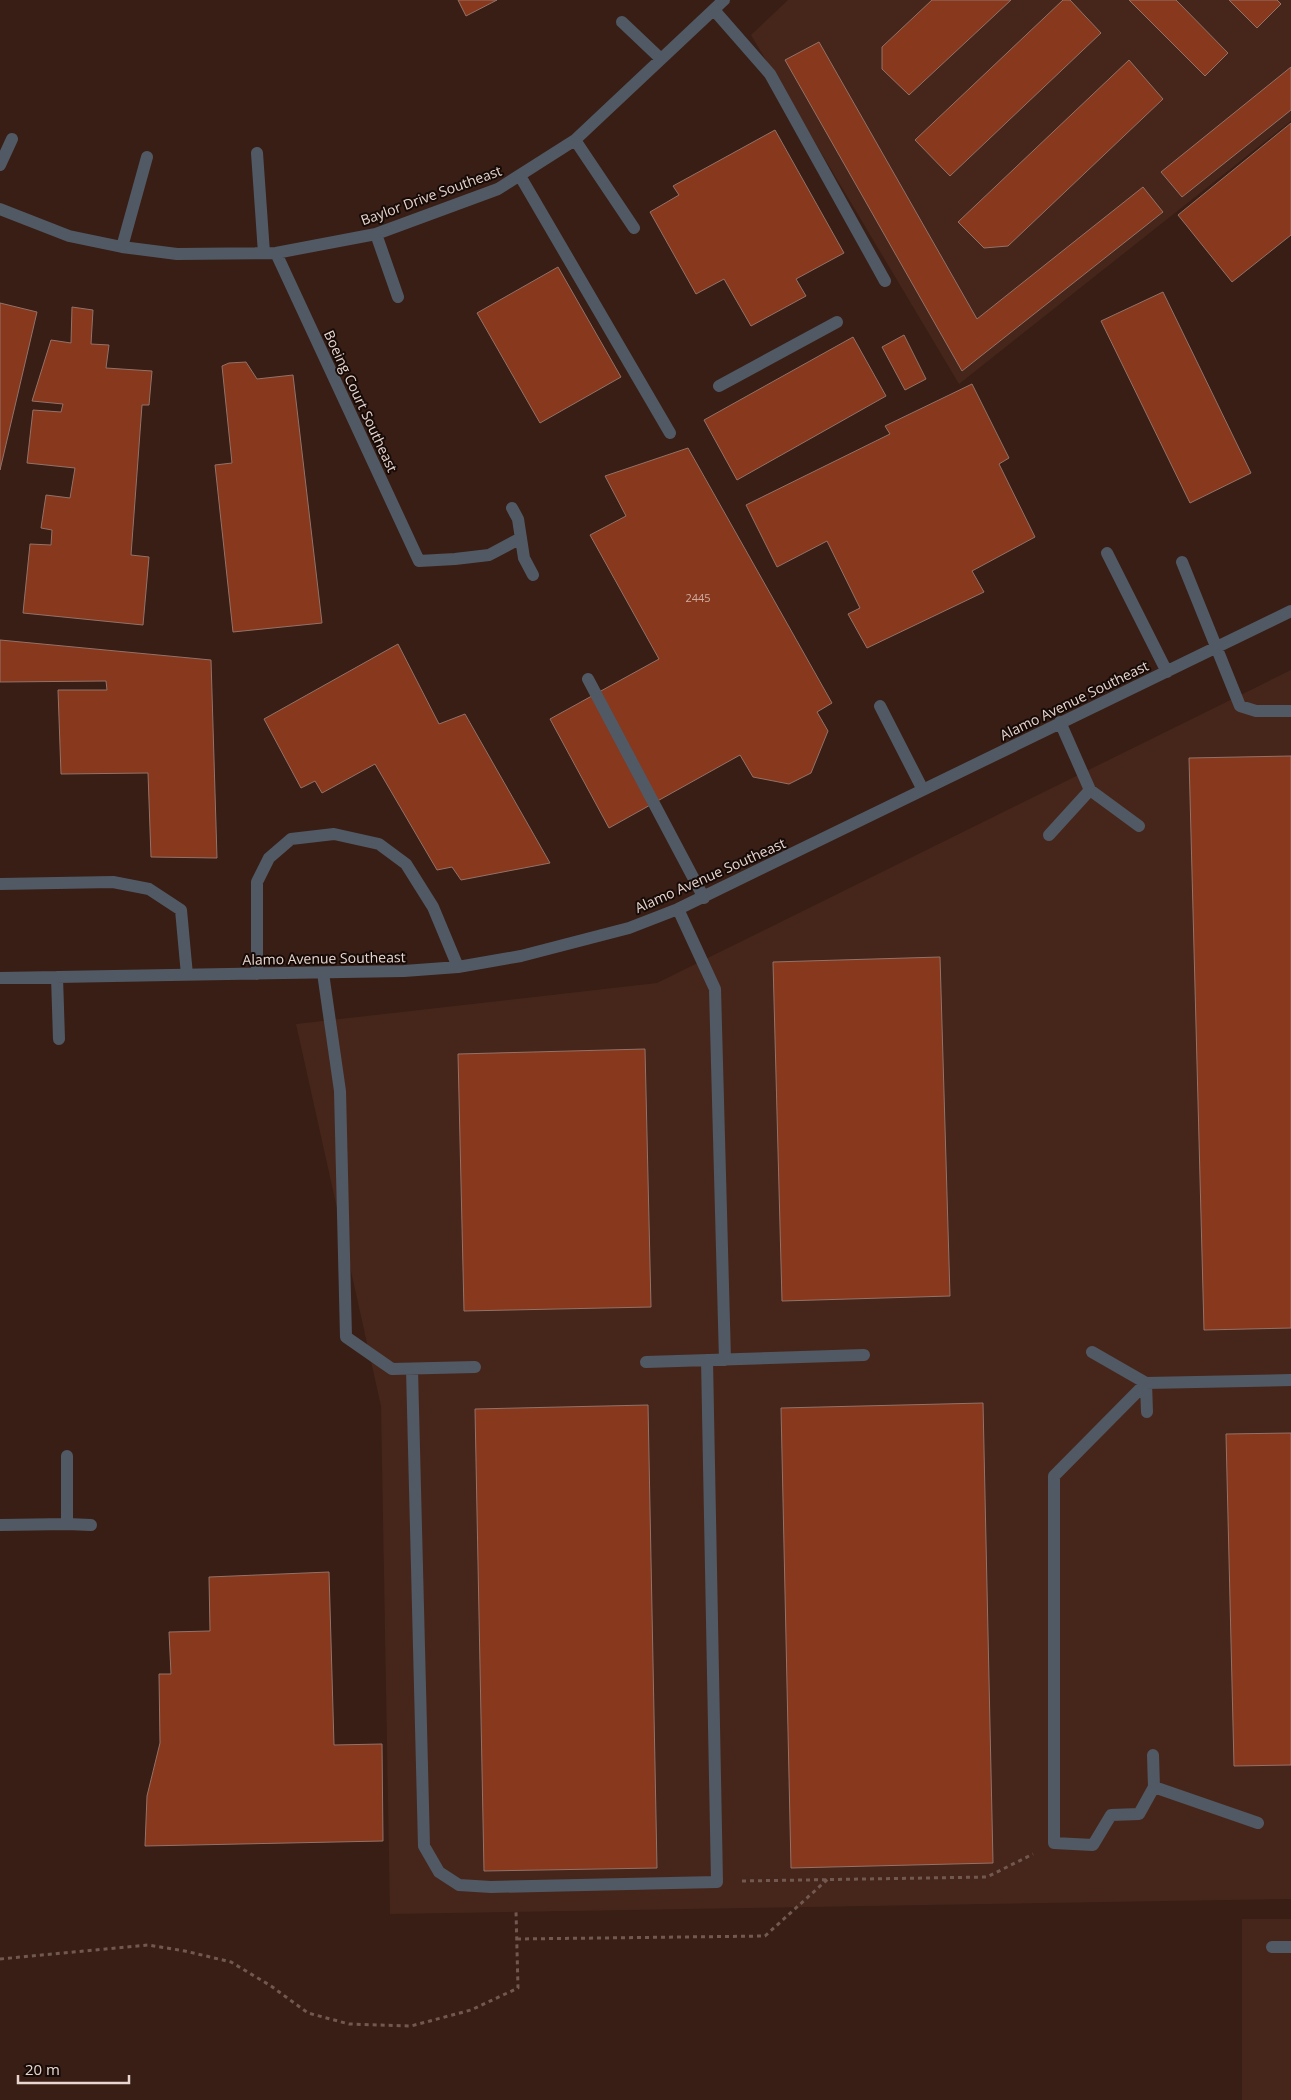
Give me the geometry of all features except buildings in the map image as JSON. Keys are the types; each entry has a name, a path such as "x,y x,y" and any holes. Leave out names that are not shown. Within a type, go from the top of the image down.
{"street":[{"name":"Baylor Drive Southeast","path":"0,209 69,236 177,254 270,253 376,234 498,189 575,140 724,0"},
{"path":"714,10 770,74 885,281"},
{"path":"622,22 661,59"},
{"path":"0,165 12,139"},
{"path":"575,140 634,228"},
{"path":"257,153 270,253"},
{"path":"122,246 147,157"},
{"path":"520,176 670,433"},
{"path":"376,234 398,297"},
{"name":"Boeing Court Southeast","path":"270,253 418,561 489,555 521,538"},
{"path":"719,386 837,322"},
{"path":"512,508 518,519 524,558 533,575"},
{"path":"1107,554 1167,672"},
{"path":"1182,562 1240,706 1256,711 1291,711"},
{"name":"Alamo Avenue Southeast","path":"0,978 323,973 404,971 458,967 521,956 628,928 704,898 1060,722 1291,611"},
{"path":"588,679 704,898"},
{"path":"880,706 923,790"},
{"path":"1060,722 1090,790 1138,826"},
{"path":"1049,835 1090,790"},
{"path":"257,974 257,882 269,858 291,839 334,834 379,844 406,864 433,907 458,967"},
{"path":"0,884 114,882 149,889 181,910 187,975"},
{"path":"678,909 715,989 725,1360"},
{"path":"323,973 340,1091 346,1337 392,1369 475,1366"},
{"path":"57,978 59,1039"},
{"path":"1092,1352 1146,1383 1291,1380"},
{"path":"646,1362 864,1356"},
{"path":"412,1369 424,1846 439,1872 459,1886 515,1887 717,1882 707,1360"},
{"path":"1146,1383 1147,1412"},
{"path":"1146,1383 1054,1476 1054,1843 1093,1845 1111,1815 1139,1814 1154,1788 1153,1755"},
{"path":"67,1456 67,1524"},
{"path":"0,1526 91,1524"},
{"path":"1154,1788 1258,1823"},
{"path":"1272,1947 1291,1947"}],"path":[{"path":"717,1882 829,1878 987,1877 1054,1843"},
{"path":"517,1939 765,1936 829,1878"},
{"path":"0,1959 148,1945 231,1962 271,1986 308,2013 349,2024 411,2026 471,2010 518,1988 515,1887"}],"shaded area":[{"path":"788,0 1291,0 1291,121 959,384 751,35"},
{"path":"1291,670 1291,1899 390,1914 381,1406 296,1024 657,983"},
{"path":"1242,1919 1291,1919 1291,2100 1242,2100"}]}
